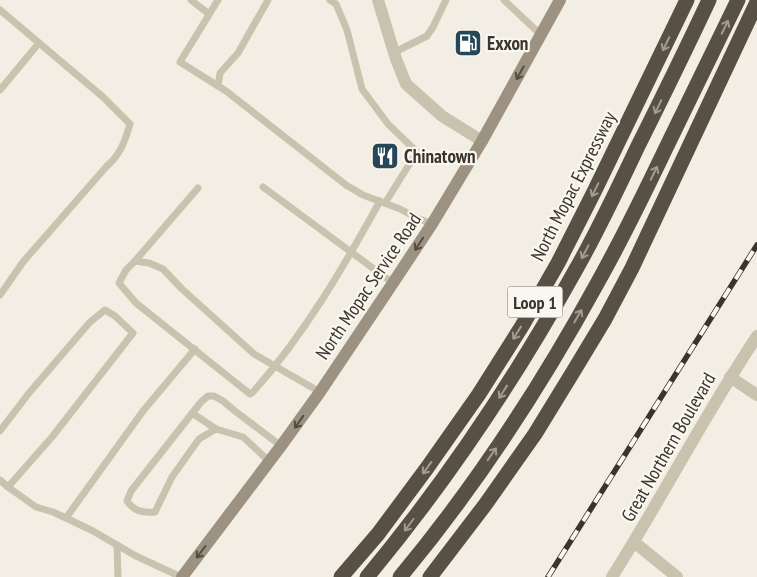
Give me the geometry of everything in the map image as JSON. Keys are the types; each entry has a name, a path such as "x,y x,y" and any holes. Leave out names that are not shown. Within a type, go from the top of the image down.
{"highway":[{"name":"North Mopac Expressway","path":"341,577 378,534 427,468 479,394 522,326 558,263 594,192 687,0"},
{"path":"367,577 448,474 535,342 611,203 709,0"},
{"path":"400,577 469,488 514,424 554,358 599,281 634,214 738,0"},
{"path":"430,577 485,505 535,434 604,319 632,268 757,2"},
{"path":"743,31 757,18"}],"main road":[{"name":"North Mopac Service Road","path":"181,577 270,462 394,283 482,141 560,0"}],"street":[{"path":"378,0 396,59 406,84 442,116 482,141"},
{"name":"Great Northern Boulevard","path":"612,577 730,377 757,336"},
{"path":"730,377 757,395"},
{"path":"634,542 677,577"}],"lane":[{"path":"191,0 209,14"},
{"path":"218,0 180,62 226,91 346,185 362,195 400,209 432,224"},
{"path":"218,86 220,73 238,53 268,0"},
{"path":"198,188 126,270 119,283 136,303 250,394 275,366 317,307 382,202 417,152 388,124 362,89 347,30 336,4 330,0"},
{"path":"395,52 427,36 446,0"},
{"path":"504,0 541,35"},
{"path":"0,10 103,97 130,124 125,141 117,157 23,262 0,295"},
{"path":"0,90 39,43"},
{"path":"264,187 394,283"},
{"path":"135,261 149,263 163,269 182,289 254,354 320,392"},
{"path":"0,431 29,393 90,322 106,310 133,333 52,438 8,487"},
{"path":"66,518 143,411 194,349"},
{"path":"216,429 199,439 172,477 154,512 146,513 132,508 127,501 131,491 192,413 208,396 214,396 223,400 281,446"},
{"path":"192,413 216,429 243,437 270,462"},
{"path":"0,480 36,507 53,512 93,531 136,556 181,577"},
{"path":"117,546 118,577"}],"railway":[{"path":"548,577 757,245"}],"place":[{"name":"Exxon","path":"468,43"},
{"name":"Chinatown","path":"385,156"}]}
